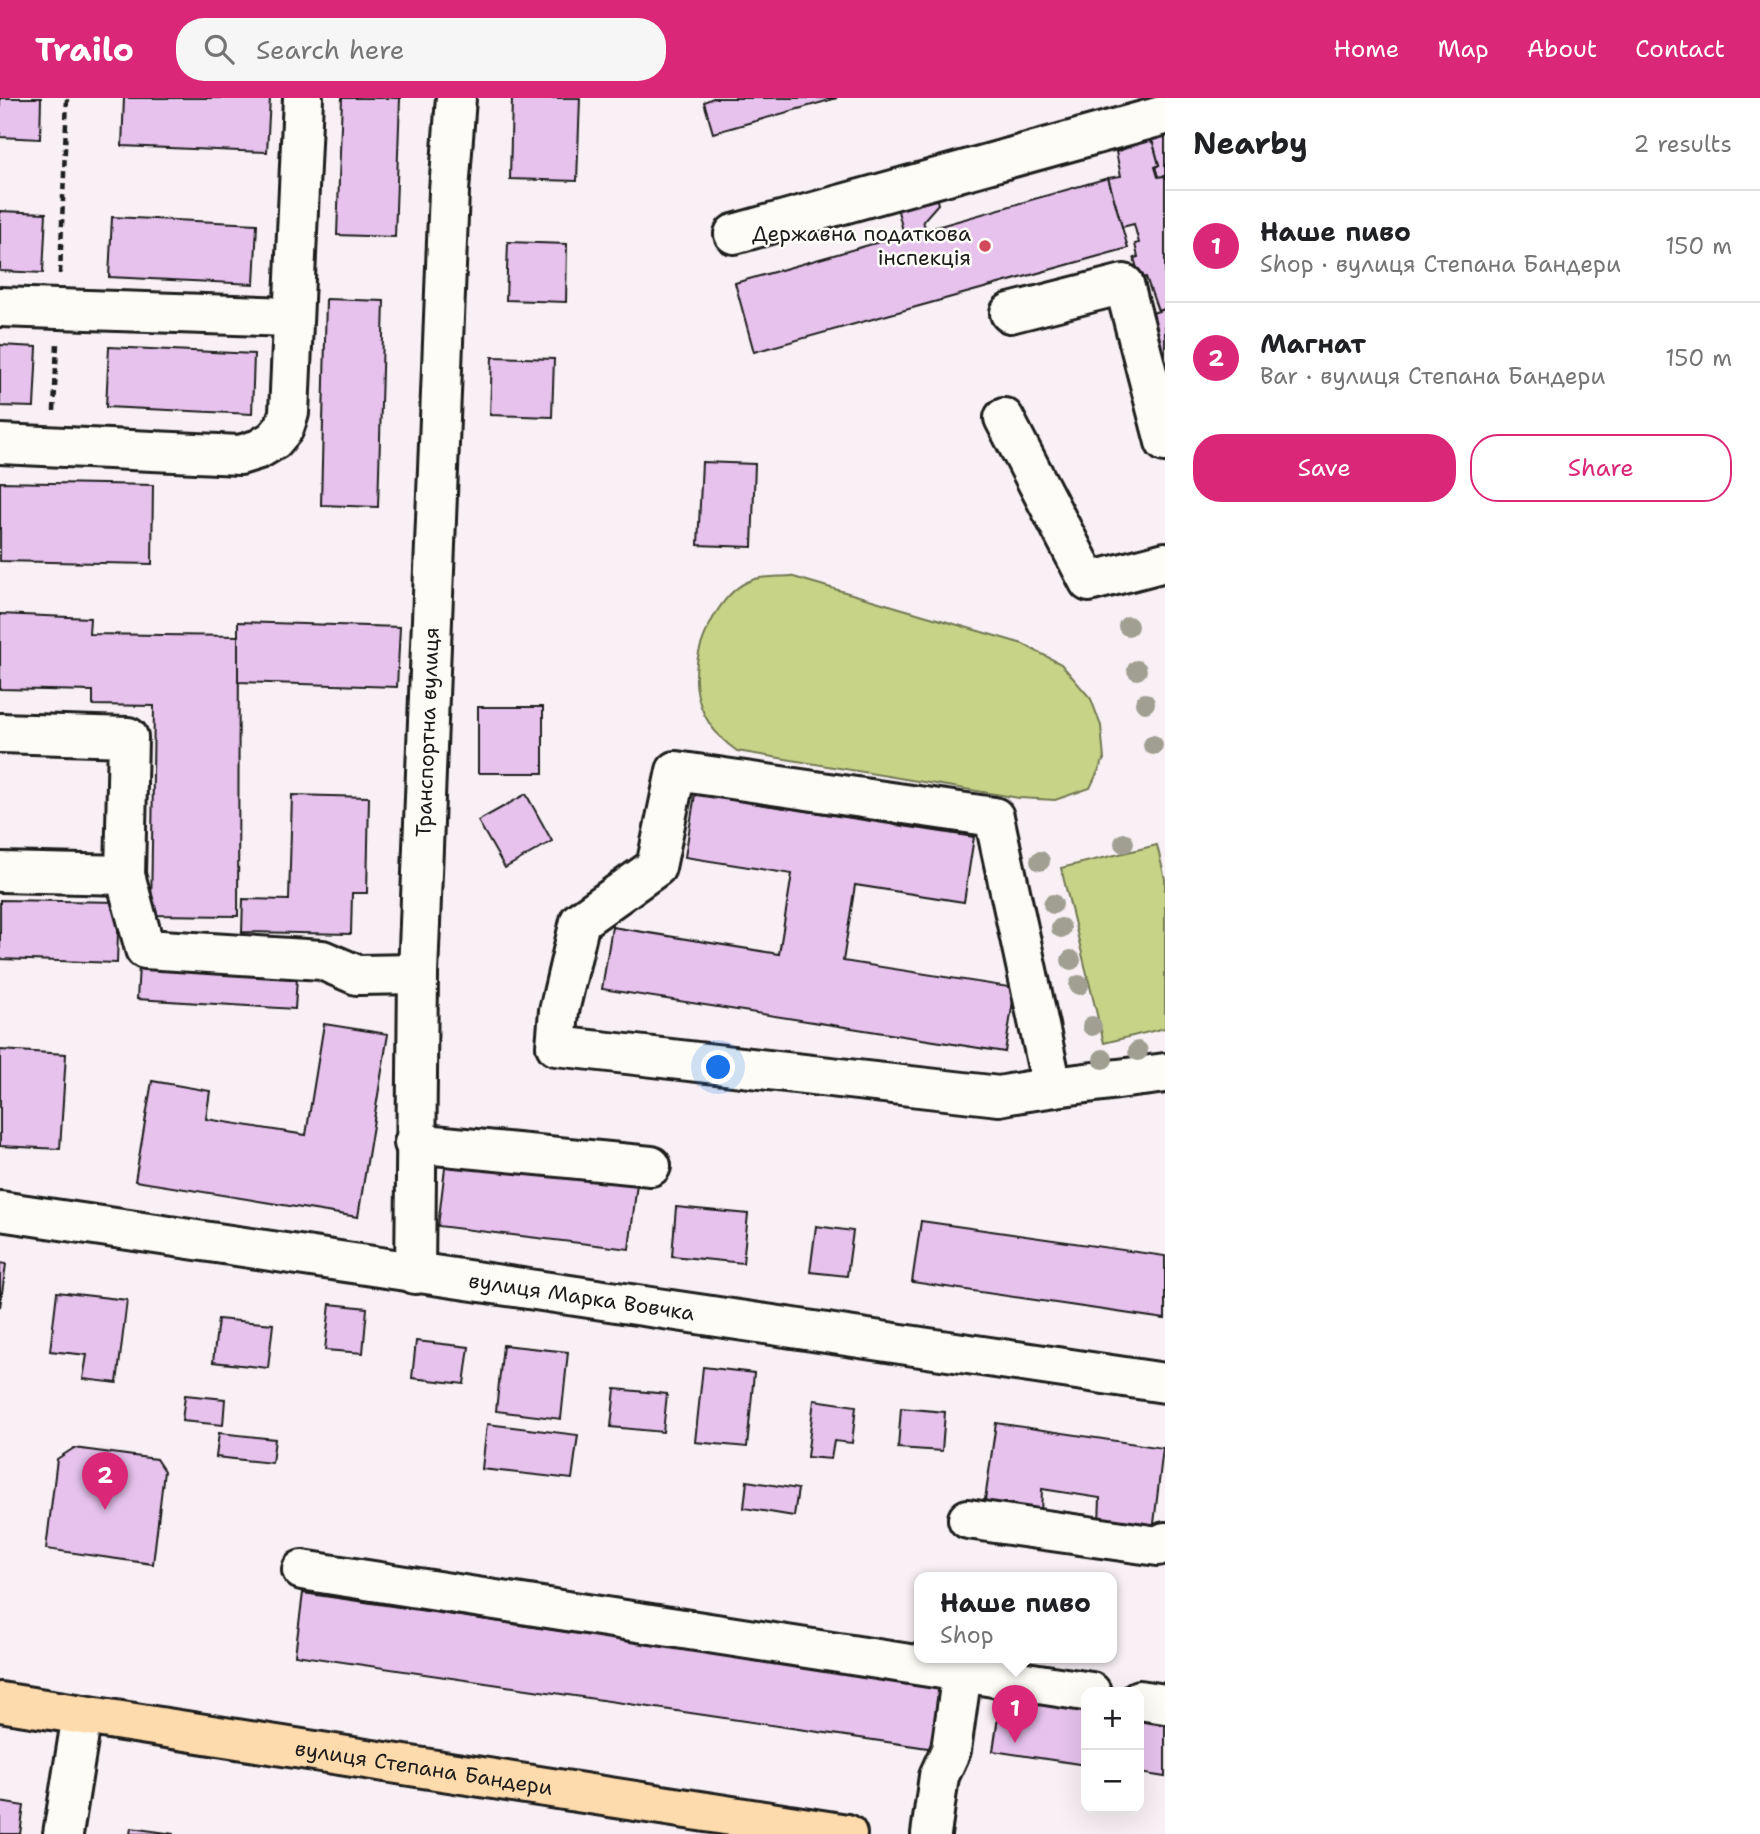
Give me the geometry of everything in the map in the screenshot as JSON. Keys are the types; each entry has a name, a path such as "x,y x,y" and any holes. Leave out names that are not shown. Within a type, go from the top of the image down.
{"main road":[{"name":"вулиця Степана Бандери","path":"0,1702 847,1834"}],"street":[{"path":"0,444 240,455 259,449 284,428 289,413 292,385 291,317 303,98"},
{"name":"Транспортна вулиця","path":"415,1274 414,1143 418,974 449,191 456,98"},
{"path":"734,234 1165,115"},
{"path":"1010,313 1124,284 1165,442"},
{"path":"0,307 291,317"},
{"path":"1004,418 1089,582 1165,562"},
{"path":"0,733 128,737 125,875 145,949 322,960 357,975 418,974"},
{"path":"1052,1086 994,817 676,771 656,867 580,921 559,1011 556,1046 999,1096 1052,1086 1081,1085 1165,1073"},
{"path":"0,872 125,875"},
{"path":"414,1143 651,1166"},
{"name":"вулиця Марка Вовчка","path":"0,1211 1165,1383"},
{"path":"968,1519 1158,1546 1165,1542"},
{"path":"302,1570 1081,1690"},
{"path":"931,1834 939,1776 951,1750 962,1672"},
{"path":"1144,1701 1165,1704"},
{"path":"63,1834 82,1715"}],"green space":[{"path":"790,576 1023,644 1061,664 1091,699 1101,726 1104,759 1090,788 1055,800 1019,798 737,751 708,722 700,705 696,669 700,651 716,613 736,589 756,579"},
{"path":"1157,845 1165,879 1165,1028 1104,1043 1061,868"}],"building":[{"path":"0,98 41,98 40,139 0,137"},
{"path":"124,98 270,98 267,152 122,146"},
{"path":"342,98 400,98 395,237 337,235"},
{"path":"512,98 580,98 577,181 510,179"},
{"path":"713,98 837,98 713,133 704,102"},
{"path":"1165,132 1165,176 1158,177 1155,167 1159,165 1153,143 1147,137"},
{"path":"1148,140 1153,143 1159,165 1155,167 1158,177 1165,176 1165,309 1158,311 1146,277 1140,279 1134,258 1138,257 1135,244 1139,243 1134,224 1122,227 1108,178 1121,176 1116,152"},
{"path":"1108,178 1128,248 754,352 735,283 904,235 895,199 933,187 938,204 923,221 926,230"},
{"path":"0,211 46,213 43,273 0,271"},
{"path":"112,217 257,224 254,284 109,277"},
{"path":"508,242 567,244 566,302 506,300"},
{"path":"326,299 384,301 378,507 321,505"},
{"path":"1165,309 1165,369 1149,314"},
{"path":"0,345 37,347 34,407 0,406"},
{"path":"109,347 254,354 252,414 106,407"},
{"path":"492,357 554,359 552,417 490,415"},
{"path":"702,462 755,464 752,547 698,545"},
{"path":"0,482 153,485 152,564 0,561"},
{"path":"0,614 90,618 89,634 239,636 238,916 151,915 154,706 93,705 93,691 0,689"},
{"path":"238,622 400,627 397,687 238,682"},
{"path":"478,707 543,707 543,773 478,773"},
{"path":"526,794 552,841 505,868 478,821"},
{"path":"695,794 974,837 964,902 855,885 843,961 1015,988 1005,1052 602,989 612,927 779,954 792,874 685,857"},
{"path":"292,795 369,797 367,893 352,893 351,934 242,932 243,899 289,900"},
{"path":"0,900 119,902 117,963 0,959"},
{"path":"139,966 297,977 295,1009 137,999"},
{"path":"324,1024 388,1034 358,1217 135,1181 152,1081 210,1091 206,1119 306,1135"},
{"path":"0,1050 66,1054 60,1149 0,1146"},
{"path":"446,1160 637,1183 629,1249 438,1226"},
{"path":"676,1207 748,1214 743,1263 672,1256"},
{"path":"921,1221 1165,1256 1165,1319 912,1282"},
{"path":"816,1226 853,1231 847,1276 810,1272"},
{"path":"0,1263 6,1264 0,1307"},
{"path":"57,1292 127,1300 117,1383 83,1379 87,1355 50,1351"},
{"path":"330,1304 367,1308 363,1353 325,1350"},
{"path":"218,1319 273,1324 268,1368 213,1362"},
{"path":"416,1341 469,1347 464,1384 412,1378"},
{"path":"503,1345 568,1352 561,1419 496,1411"},
{"path":"703,1367 754,1373 747,1447 695,1442"},
{"path":"615,1389 667,1394 663,1432 611,1427"},
{"path":"185,1395 225,1399 223,1425 182,1421"},
{"path":"814,1400 856,1406 852,1443 834,1441 831,1459 807,1457"},
{"path":"901,1408 945,1412 942,1451 898,1448"},
{"path":"996,1423 1163,1448 1153,1532 1099,1523 1100,1498 1042,1489 1041,1515 984,1507"},
{"path":"487,1424 578,1435 572,1479 482,1469"},
{"path":"219,1433 275,1439 272,1463 216,1457"},
{"path":"74,1448 156,1459 164,1471 153,1564 46,1549 57,1459"},
{"path":"747,1481 798,1489 794,1516 744,1508"},
{"path":"303,1593 944,1687 935,1749 295,1655"},
{"path":"1001,1697 1081,1709 1081,1764 993,1751"},
{"path":"1144,1720 1165,1723 1165,1777 1144,1774"},
{"path":"0,1802 24,1806 20,1834 0,1834"},
{"path":"131,1828 174,1834 130,1834"}],"place":[{"name":"Державна податкова інспекція","path":"985,246"},
{"name":"Магнат","path":"105,1510"},
{"name":"Наше пиво","path":"1015,1743"}]}
